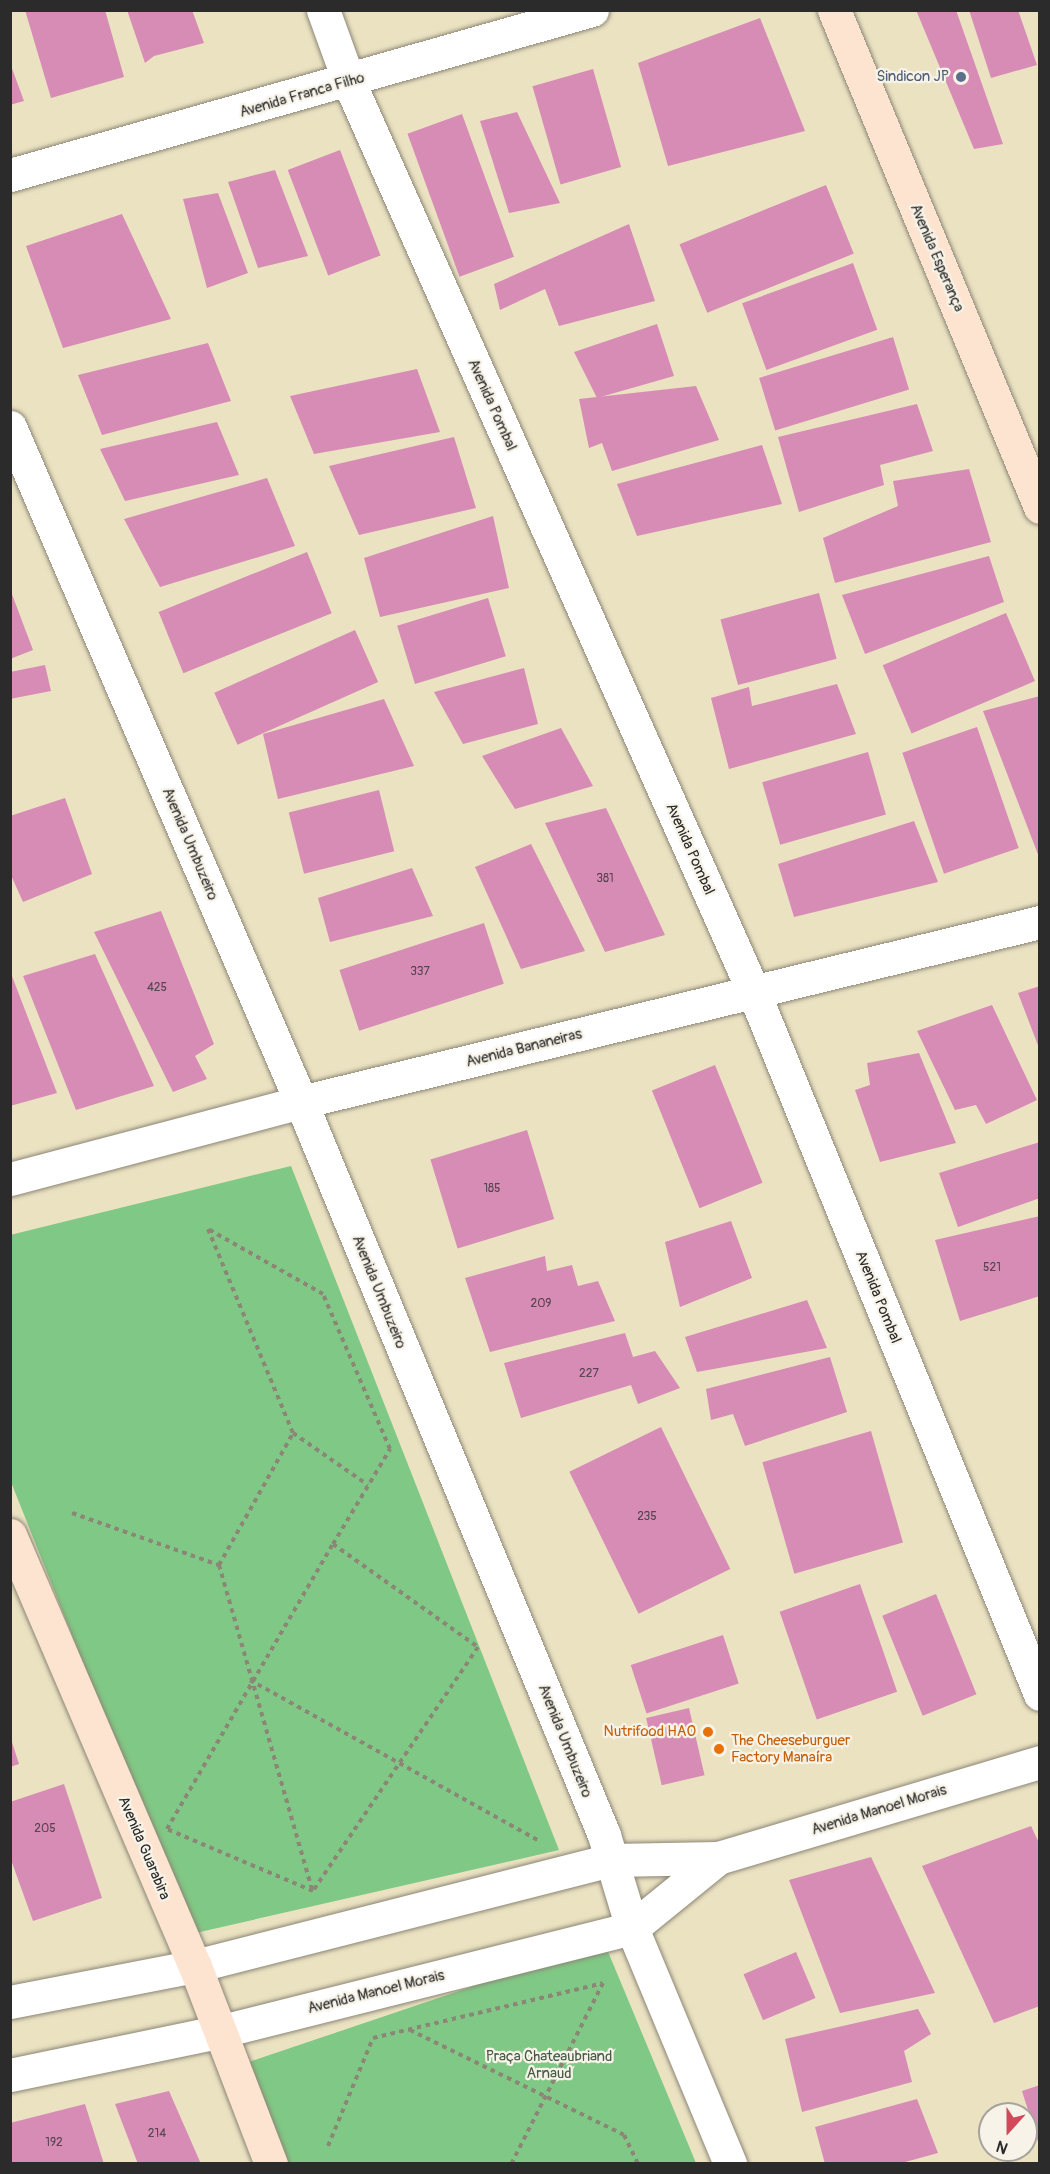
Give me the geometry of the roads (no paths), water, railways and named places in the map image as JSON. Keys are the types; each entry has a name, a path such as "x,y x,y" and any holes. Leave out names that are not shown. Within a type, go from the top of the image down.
{"main road":[{"name":"Avenida Esperança","path":"834,10 1040,507"},
{"name":"Avenida Guarabira","path":"10,1535 195,1966 218,2032 271,2163"}],"street":[{"name":"Avenida Pombal","path":"323,10 349,82 754,993 1040,1694"},
{"name":"Avenida Franca Filho","path":"10,175 349,82 592,10"},
{"name":"Avenida Umbuzeiro","path":"10,427 301,1102 611,1860 632,1928 730,2163"},
{"name":"Avenida Bananeiras","path":"10,1179 301,1102 1040,922"},
{"name":"Avenida Manoel Morais","path":"10,2002 195,1966 545,1879 611,1860 718,1858 1040,1762"},
{"name":"Avenida Manoel Morais","path":"10,2075 218,2032 632,1928 718,1858"}],"place":[{"name":"Sindicon JP","path":"961,77"},
{"name":"Nutrifood HAO","path":"708,1732"},
{"name":"The Cheeseburguer Factory Manaíra","path":"719,1749"}],"park label":[{"name":"Praça Chateaubriand Arnaud","path":"549,2064"}]}
